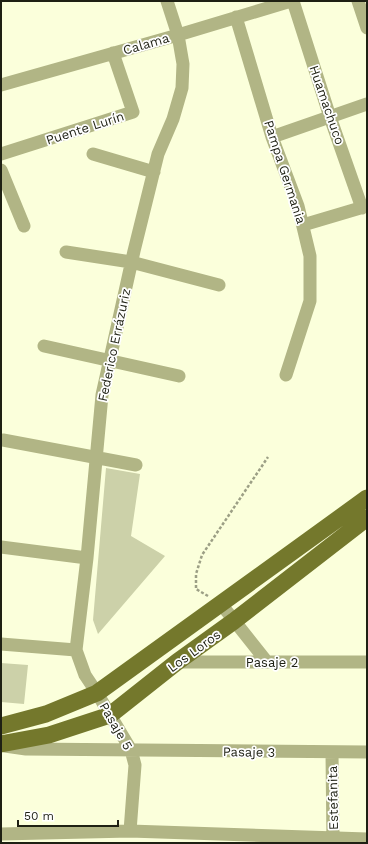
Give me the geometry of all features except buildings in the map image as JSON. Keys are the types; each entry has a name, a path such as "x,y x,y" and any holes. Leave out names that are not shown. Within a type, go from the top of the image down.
{"main road":[{"name":"Los Loros","path":"1,726 46,714 97,694 367,498"},
{"name":"Los Loros","path":"1,744 49,735 110,715 177,662 234,621 367,518"}],"street":[{"name":"Federico Errázuriz","path":"97,694 85,675 76,650 87,558 95,457 102,395 131,262 158,154 173,119 182,88 183,64 178,35 167,1"},
{"name":"Calama","path":"1,85 292,1"},
{"name":"Huamachuco","path":"292,1 330,116 365,207"},
{"path":"358,1 367,28"},
{"name":"Pampa Germania","path":"236,18 272,137 298,206 310,256 310,301 286,375"},
{"name":"Puente Lurín","path":"1,154 133,112 113,53"},
{"path":"272,137 367,104"},
{"path":"93,154 154,172"},
{"path":"1,170 24,226"},
{"path":"303,225 365,207"},
{"path":"66,252 131,262 219,285"},
{"path":"44,346 179,376"},
{"path":"2,440 136,464"},
{"path":"1,547 87,558"},
{"path":"221,604 266,662"},
{"path":"1,644 76,650"},
{"name":"Pasaje 2","path":"177,662 367,662"},
{"name":"Pasaje 5","path":"97,694 131,750 135,765 130,831"},
{"path":"1,744 26,749 131,750"},
{"name":"Pasaje 3","path":"131,750 332,753 367,752"},
{"name":"Estefanita","path":"332,753 333,840"},
{"path":"1,834 100,837 130,831 333,840 367,839"}],"path":[{"path":"221,604 196,589 196,574 202,555 268,457"}],"green space":[{"path":"106,468 140,474 131,536 165,556 98,634 93,620"},
{"path":"1,663 28,665 24,704 1,702"}]}
